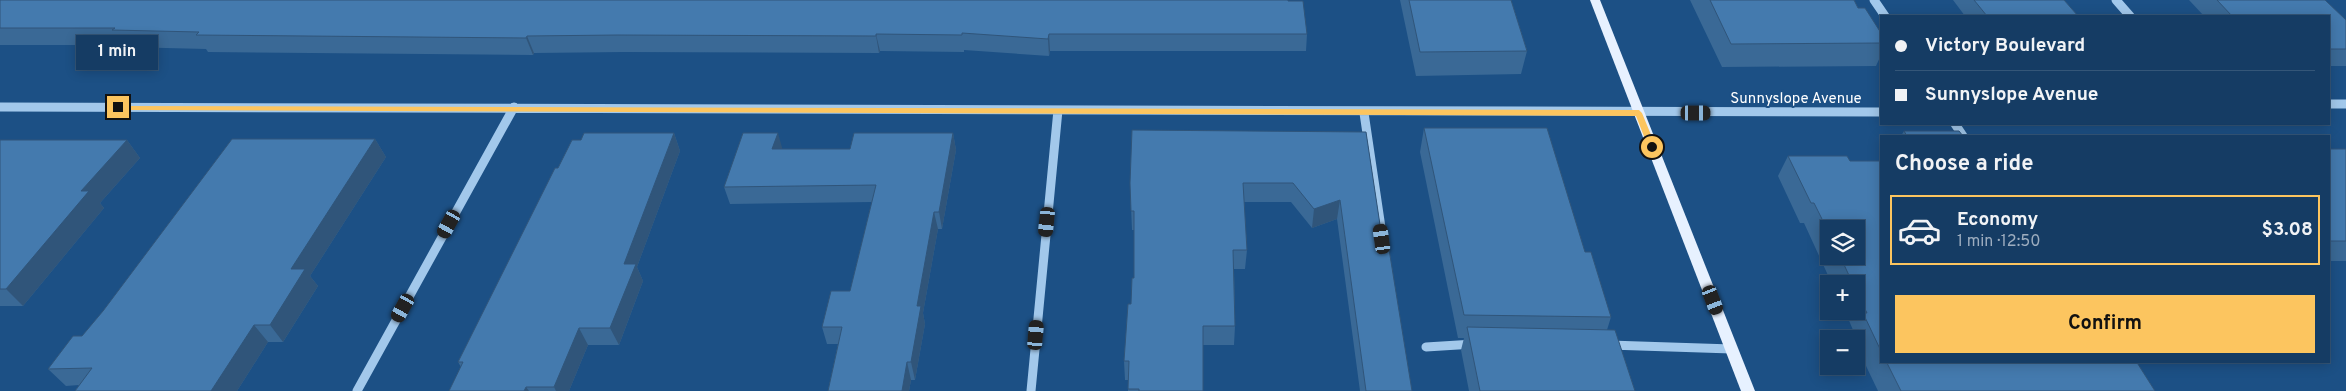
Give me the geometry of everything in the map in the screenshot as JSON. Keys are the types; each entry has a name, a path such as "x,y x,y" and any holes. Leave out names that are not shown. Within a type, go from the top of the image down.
{"main road":[{"path":"1595,0 1748,391"}],"street":[{"path":"1874,0 1884,15"},
{"path":"2116,0 2129,15"},
{"path":"2330,104 2346,104"},
{"name":"Sunnyslope Avenue","path":"0,107 514,107 1364,113 1880,112"},
{"path":"357,391 514,107"},
{"path":"1031,391 1058,110"},
{"path":"1364,113 1385,256"},
{"path":"1426,347 1487,344"},
{"path":"1597,345 1732,349"}],"building":[{"path":"0,0 1288,0 1303,1 1307,34 1049,34 1048,39 962,33 962,35 876,34 876,36 617,35 527,36 526,38 196,35 199,32 112,30 115,28 0,28"},
{"path":"1409,0 1511,0 1527,51 1420,52"},
{"path":"1710,0 1854,0 1858,8 1865,8 1880,31 1880,43 1731,44"},
{"path":"1974,0 2064,0 2077,15 1986,15"},
{"path":"2217,0 2325,0 2346,20 2346,49 2330,49 2330,15 2231,15"},
{"path":"1424,128 1547,128 1585,252 1591,252 1611,317 1464,315"},
{"path":"1132,130 1366,132 1382,238 1388,243 1412,391 1366,391 1340,200 1314,209 1293,183 1243,183 1247,250 1233,250 1235,326 1203,326 1203,391 1139,391 1139,389 1128,389 1129,361 1124,361 1128,304 1131,304 1132,278 1134,278 1134,211 1131,211 1130,183"},
{"path":"1904,131 1959,131 1962,135 1906,135"},
{"path":"584,133 674,133 624,264 636,264 610,328 579,328 554,387 526,387 524,391 449,391 463,362 458,362 555,168 558,168 572,140 581,140"},
{"path":"743,133 778,133 772,149 850,149 854,133 953,133 939,212 934,212 917,306 921,306 911,362 907,362 902,391 828,391 842,327 822,327 831,291 850,291 876,185 724,187"},
{"path":"232,139 375,139 291,269 305,269 270,325 254,325 211,391 75,391 92,368 48,369 73,336 82,336 103,311"},
{"path":"0,140 127,140 81,191 89,191 6,289 0,289"},
{"path":"2330,149 2346,149 2346,241 2330,241"},
{"path":"1788,156 1847,156 1850,161 1880,161 1880,349 1865,317 1865,313 1867,313 1865,309 1865,275 1849,275 1844,265 1865,265 1865,220 1822,220 1814,203 1811,203"},
{"path":"1467,327 1615,330 1635,391 1480,391"},
{"path":"1887,363 2137,363 2155,391 1901,391"}],"route":[{"path":"118,107 533,107 1639,113 1652,147"}]}
